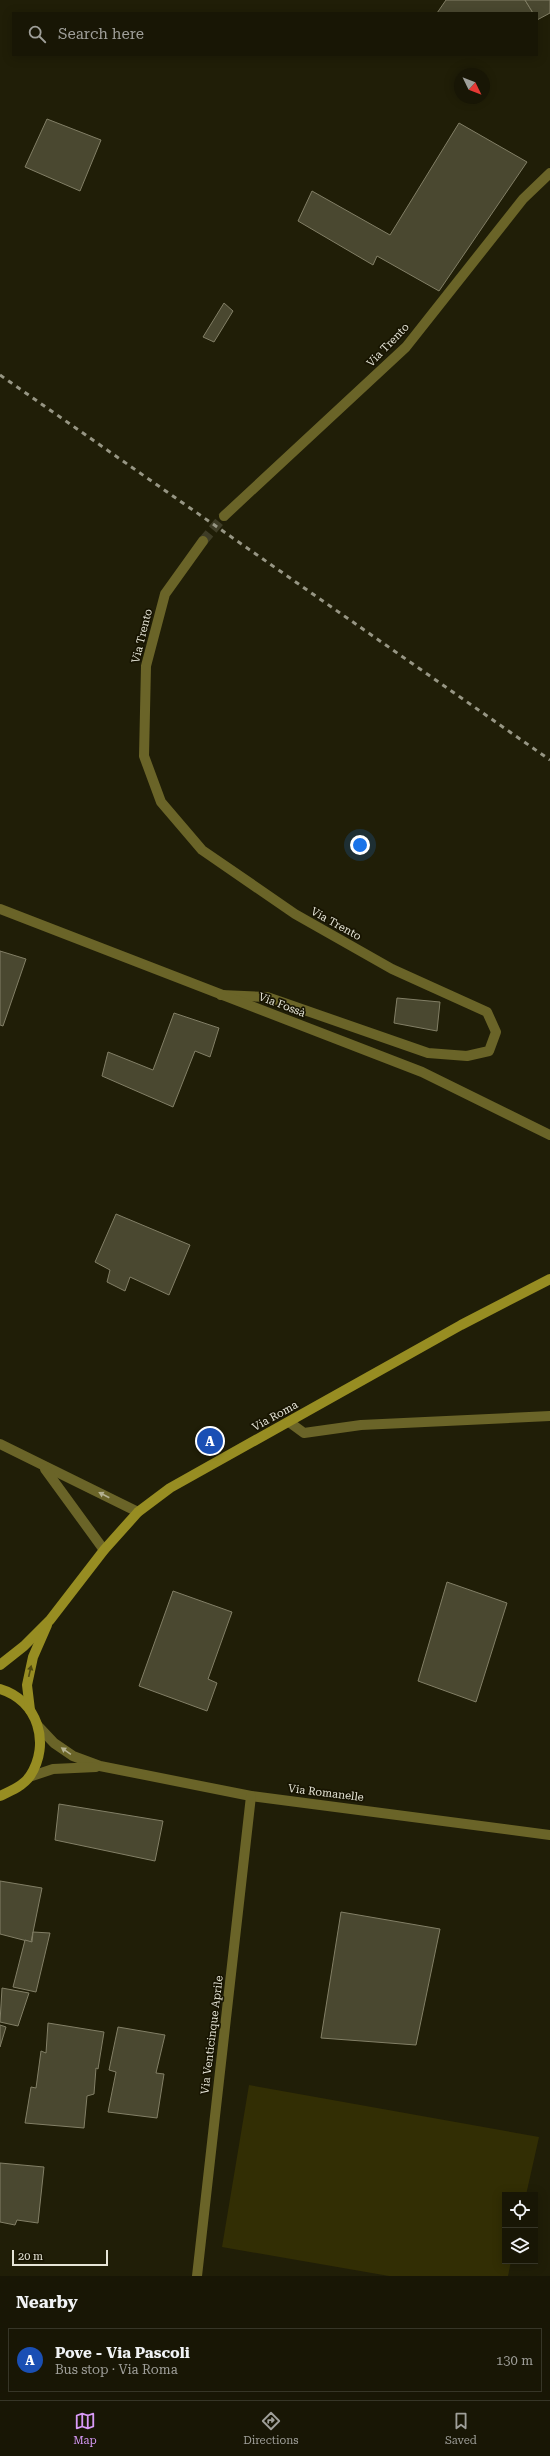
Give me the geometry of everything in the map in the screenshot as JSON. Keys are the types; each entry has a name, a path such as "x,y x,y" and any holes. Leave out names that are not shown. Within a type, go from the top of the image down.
{"main road":[{"name":"Via Roma","path":"0,1664 24,1646 50,1620 104,1550 138,1512 170,1488 461,1325 550,1279"},
{"name":"Via Roma","path":"30,1710 27,1685 33,1657 50,1620"},
{"name":"Via Roma","path":"0,1689 18,1697 30,1710 38,1726 41,1743 38,1760 29,1777 16,1789 0,1796"}],"street":[{"name":"Via Trento","path":"224,516 406,347 523,199 550,173"},
{"name":"Via Trento","path":"203,541 165,594 146,666 144,756 161,802 202,850 295,914 392,969 487,1012 496,1032 489,1051 467,1056 428,1054 267,997 221,995"},
{"name":"Via Fossà","path":"0,910 422,1072 550,1134"},
{"path":"289,1422 304,1434 361,1425 550,1416"},
{"path":"0,1444 138,1512"},
{"path":"44,1467 104,1550"},
{"path":"38,1726 54,1743 74,1756 100,1766"},
{"path":"29,1777 53,1769 100,1766"},
{"name":"Via Romanelle","path":"100,1766 251,1796 550,1835"},
{"name":"Via Venticinque Aprile","path":"196,2276 251,1796"}],"shaded area":[{"path":"249,2085 539,2137 527,2192 502,2192 502,2264 510,2264 508,2276 389,2276 222,2247"}],"building":[{"path":"446,0 525,0 532,12 438,12"},
{"path":"525,0 550,0 550,13 538,19 538,12 532,12"},
{"path":"47,119 101,140 80,191 25,167"},
{"path":"459,123 527,162 439,291 377,256 373,265 298,221 312,191 390,235"},
{"path":"224,303 233,311 214,342 203,337"},
{"path":"0,951 26,959 3,1026 0,1025"},
{"path":"397,998 440,1002 437,1031 394,1023"},
{"path":"174,1013 219,1028 210,1057 195,1051 173,1107 102,1076 108,1052 153,1070"},
{"path":"116,1214 190,1245 169,1295 130,1277 125,1291 107,1282 110,1270 95,1262"},
{"path":"447,1582 507,1603 476,1702 418,1681"},
{"path":"173,1591 232,1612 208,1679 217,1683 207,1711 139,1686"},
{"path":"59,1804 163,1821 155,1861 55,1840"},
{"path":"0,1881 42,1888 31,1942 0,1934"},
{"path":"341,1912 440,1929 416,2045 321,2038"},
{"path":"33,1932 50,1933 36,1992 13,1987 25,1940 32,1942"},
{"path":"2,1988 29,1993 18,2026 0,2022"},
{"path":"48,2023 104,2032 98,2069 96,2068 94,2094 87,2096 84,2128 25,2123 31,2087 36,2088 41,2051 46,2053"},
{"path":"0,2025 6,2027 0,2047"},
{"path":"118,2027 165,2035 156,2073 164,2074 157,2118 108,2112 116,2072 109,2070"},
{"path":"0,2163 44,2167 38,2223 17,2220 15,2225 0,2222"}],"tunnel":[{"path":"203,541 224,516"}],"railway":[{"path":"0,375 550,760"}],"place":[{"name":"Pove - Via Pascoli","path":"210,1441"}]}
